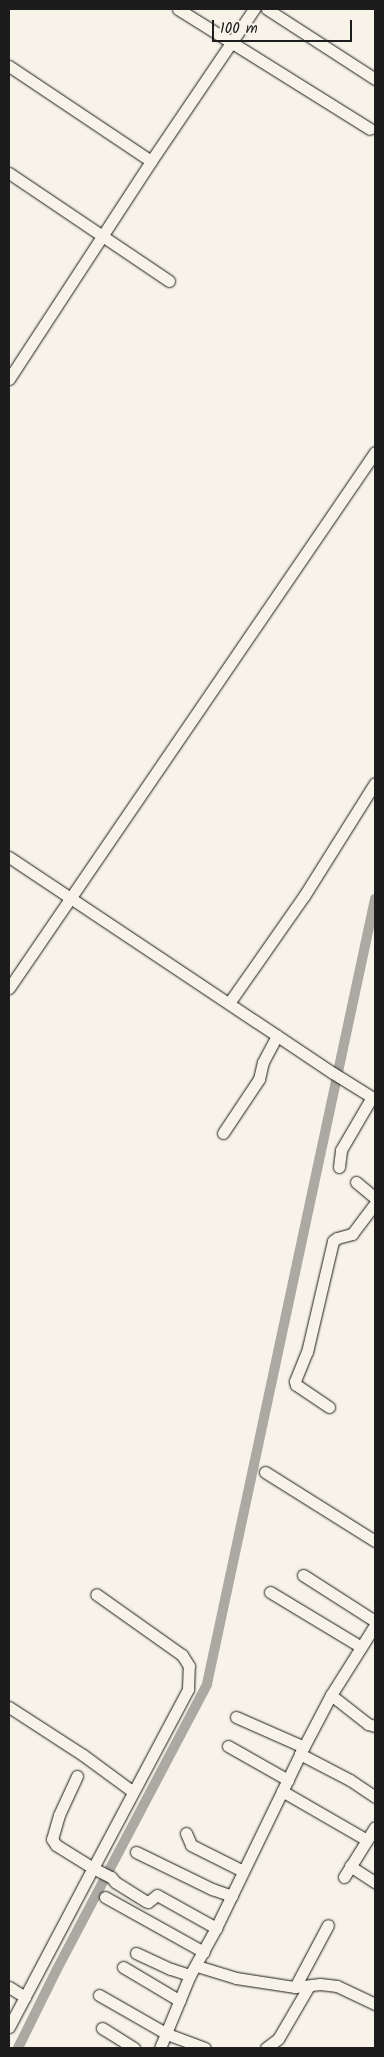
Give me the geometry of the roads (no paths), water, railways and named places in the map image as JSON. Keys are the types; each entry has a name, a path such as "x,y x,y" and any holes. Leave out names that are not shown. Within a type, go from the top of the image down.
{"street":[{"path":"178,9 370,128"},
{"path":"9,379 151,161 187,111 230,42 254,9"},
{"path":"267,9 375,79"},
{"path":"9,66 151,161"},
{"path":"9,173 168,281"},
{"path":"9,988 69,897 375,452"},
{"path":"229,1003 304,896 375,782"},
{"path":"9,857 333,1073 374,1098 341,1150 339,1167"},
{"path":"223,1133 259,1078 263,1062 277,1036"},
{"path":"356,1182 375,1198"},
{"path":"329,1407 296,1385 295,1382 307,1352 334,1241 337,1238 352,1234 375,1203"},
{"path":"265,1472 375,1541"},
{"path":"303,1575 375,1621"},
{"path":"270,1592 361,1647"},
{"path":"9,2027 95,1869 132,1791 188,1689 188,1666 176,1650 96,1594"},
{"path":"160,2048 194,1970 232,1896 302,1750 331,1695 375,1625"},
{"path":"331,1695 368,1724 375,1726"},
{"path":"9,1706 83,1755 132,1791"},
{"path":"236,1717 302,1750 375,1797"},
{"path":"228,1746 288,1780"},
{"path":"77,1776 59,1815 52,1839 56,1845 111,1877 115,1882 146,1901 148,1902 157,1895 216,1928"},
{"path":"282,1791 367,1840"},
{"path":"344,1877 375,1829"},
{"path":"186,1833 191,1845 243,1871"},
{"path":"136,1852 212,1889 232,1896"},
{"path":"350,1866 375,1882"},
{"path":"105,1897 204,1952"},
{"path":"295,1987 328,1925"},
{"path":"136,1954 171,1969 194,1970 295,1987 337,1986 375,2004"},
{"path":"123,1967 180,2001"},
{"path":"266,2048 278,2039 310,1986"},
{"path":"9,1987 25,1997"},
{"path":"99,1995 167,2034 204,2048"},
{"path":"102,2028 134,2048"}],"waterway":[{"path":"18,2048 56,1971 207,1684 375,899"}]}
